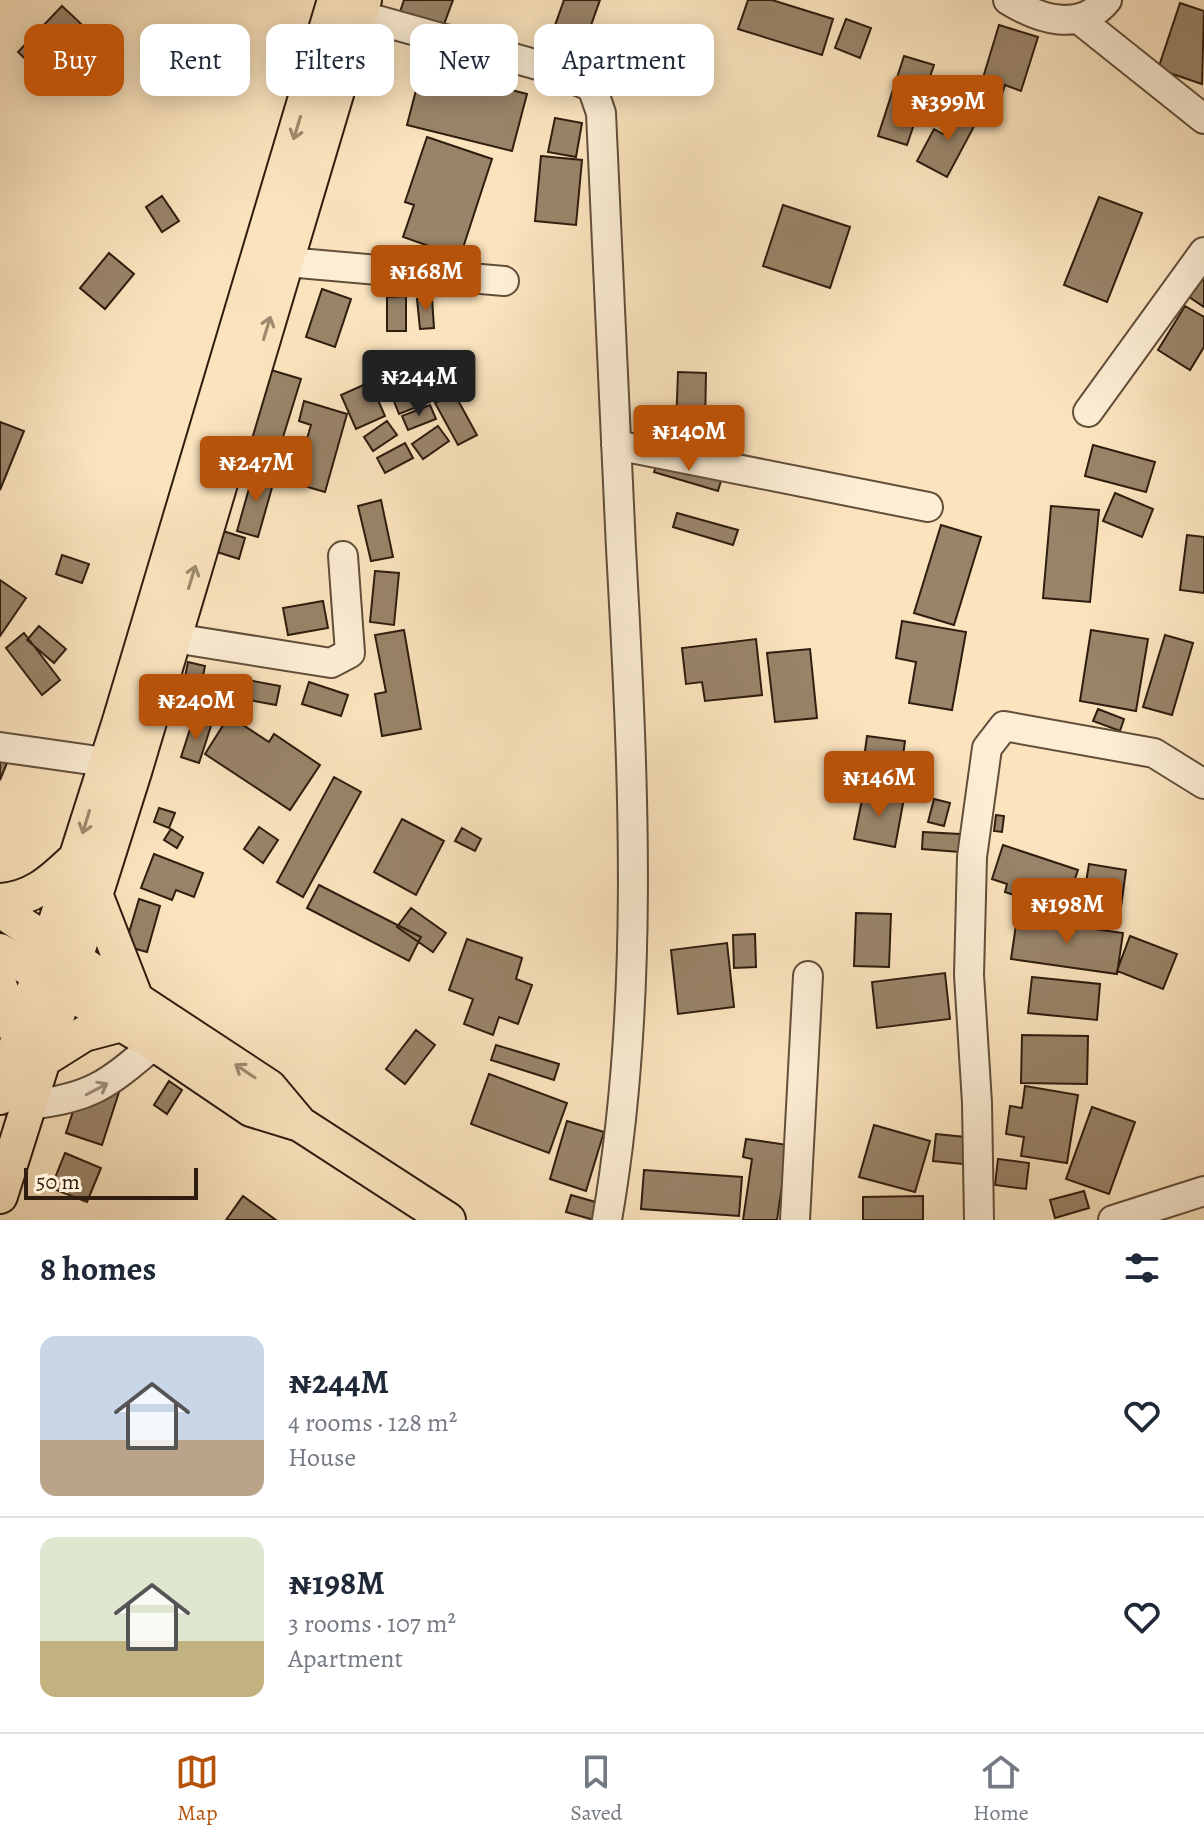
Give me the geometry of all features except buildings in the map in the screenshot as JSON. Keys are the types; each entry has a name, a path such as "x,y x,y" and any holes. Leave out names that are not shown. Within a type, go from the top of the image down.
{"main road":[{"path":"0,1196 18,1036 95,894 287,262 353,5"},
{"path":"41,1061 74,860 353,5"},
{"path":"0,901 16,900 46,887 74,860"},
{"path":"95,894 128,1010 155,1044 251,1109 300,1124 448,1220"},
{"path":"0,910 56,965 128,1010 269,1087 300,1124"},
{"path":"0,951 56,965"},
{"path":"0,987 18,1036"},
{"path":"13,1101 41,1061 128,1010"}],"street":[{"path":"1008,0 1050,20 1080,20 1107,0"},
{"path":"353,5 545,67 592,87 601,113 631,722 632,886 630,992 622,1111 607,1220"},
{"path":"1080,20 1204,119"},
{"path":"1088,412 1204,252"},
{"path":"287,262 504,281"},
{"path":"616,445 928,507"},
{"path":"174,638 331,663 350,653 343,556"},
{"path":"979,1220 977,1103 969,975 972,857 987,748 1004,726 1068,736 1154,753 1204,784"},
{"path":"0,747 105,762"},
{"path":"795,1220 808,976"},
{"path":"13,1101 83,1096 113,1080 155,1044"},
{"path":"1113,1220 1204,1191"}]}
